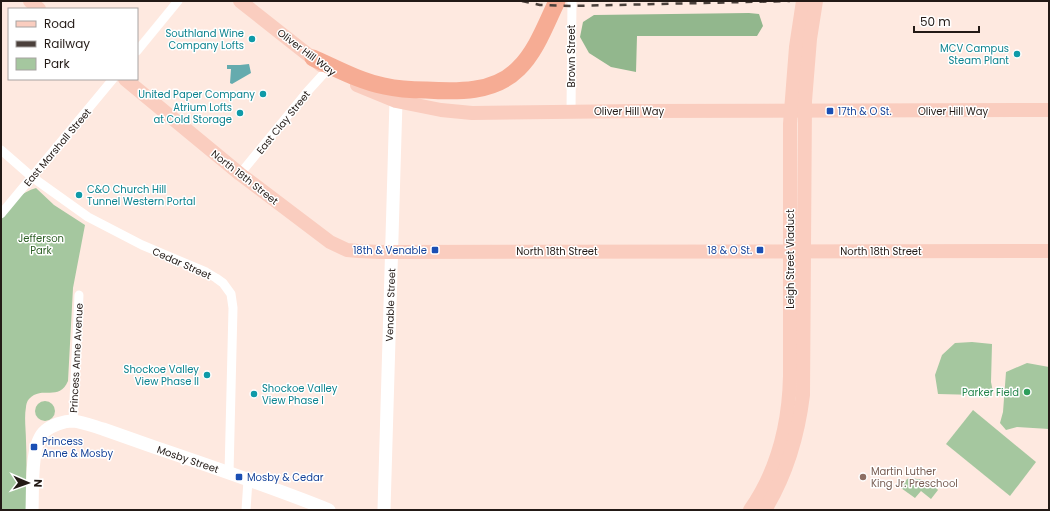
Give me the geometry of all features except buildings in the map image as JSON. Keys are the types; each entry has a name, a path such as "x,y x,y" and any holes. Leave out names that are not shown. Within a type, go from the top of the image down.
{"highway":[{"path":"313,58 351,75 384,86 413,90 448,91 470,90 490,86 506,79 526,61 557,1"}],"main road":[{"path":"30,1 38,8"},
{"name":"Oliver Hill Way","path":"240,1 327,70 362,88 396,101 441,110 472,113 1049,110"},
{"name":"Leigh Street Viaduct","path":"765,510 786,423 789,399 790,124 796,47 803,1"},
{"name":"Leigh Street Viaduct","path":"750,510 770,490 786,469 795,442 803,395 805,100 810,39 816,1"},
{"name":"North 18th Street","path":"126,80 240,174 330,242 347,250 358,252 1049,251"},
{"name":"Venable Street","path":"384,510 396,101"},
{"path":"32,510 34,461 36,445 39,437 46,430 58,424 73,421"},
{"name":"Mosby Street","path":"73,421 132,439 329,510"}],"street":[{"path":"138,49 178,1"},
{"name":"Brown Street","path":"571,112 572,1"},
{"name":"East Clay Street","path":"240,174 307,92 327,70"},
{"name":"East Marshall Street","path":"1,214 112,80"},
{"name":"Cedar Street","path":"1,150 32,177 88,217 142,245 206,272 223,283 228,289 231,294 233,308 229,473"},
{"name":"Princess Anne Avenue","path":"73,421 79,295"},
{"path":"246,510 248,480"}],"green space":[{"path":"759,14 763,26 757,36 637,36 636,72 611,67 589,53 580,37 583,22 594,15"},
{"name":"Jefferson Park","path":"36,188 54,205 85,225 73,288 68,381 60,391 39,393 29,399 26,405 25,415 26,510 1,510 1,214 17,198"},
{"path":"972,342 992,344 991,382 993,392 987,398 977,395 938,394 935,375 942,355 955,343"},
{"name":"Parker Field","path":"1027,363 1049,367 1049,429 1017,427 1006,430 1000,423 1003,412 1006,372"},
{"path":"41,401 49,401 55,407 55,415 49,421 41,421 35,415 35,407"},
{"path":"973,410 1036,462 1010,496 946,444"},
{"path":"911,478 930,482 938,490 931,499 921,491 915,498 901,488 907,479"}],"water":[{"path":"249,64 251,73 232,84 230,83 231,69 227,69 227,65"}],"railway":[{"path":"522,1 540,5 571,6 790,1"}],"place":[{"name":"Southland Wine Company Lofts","path":"252,39"},
{"name":"MCV Campus Steam Plant","path":"1017,54"},
{"name":"United Paper Company","path":"263,94"},
{"name":"17th & O St.","path":"830,111"},
{"name":"Atrium Lofts at Cold Storage","path":"240,113"},
{"name":"C&O Church Hill Tunnel Western Portal","path":"79,195"},
{"name":"18th & Venable","path":"435,250"},
{"name":"18 & O St.","path":"760,250"},
{"name":"Shockoe Valley View Phase II","path":"207,375"},
{"name":"Parker Field","path":"1027,392"},
{"name":"Shockoe Valley View Phase I","path":"254,394"},
{"name":"Princess Anne & Mosby","path":"34,447"},
{"name":"Mosby & Cedar","path":"239,477"},
{"name":"Martin Luther King Jr. Preschool","path":"863,477"}]}
